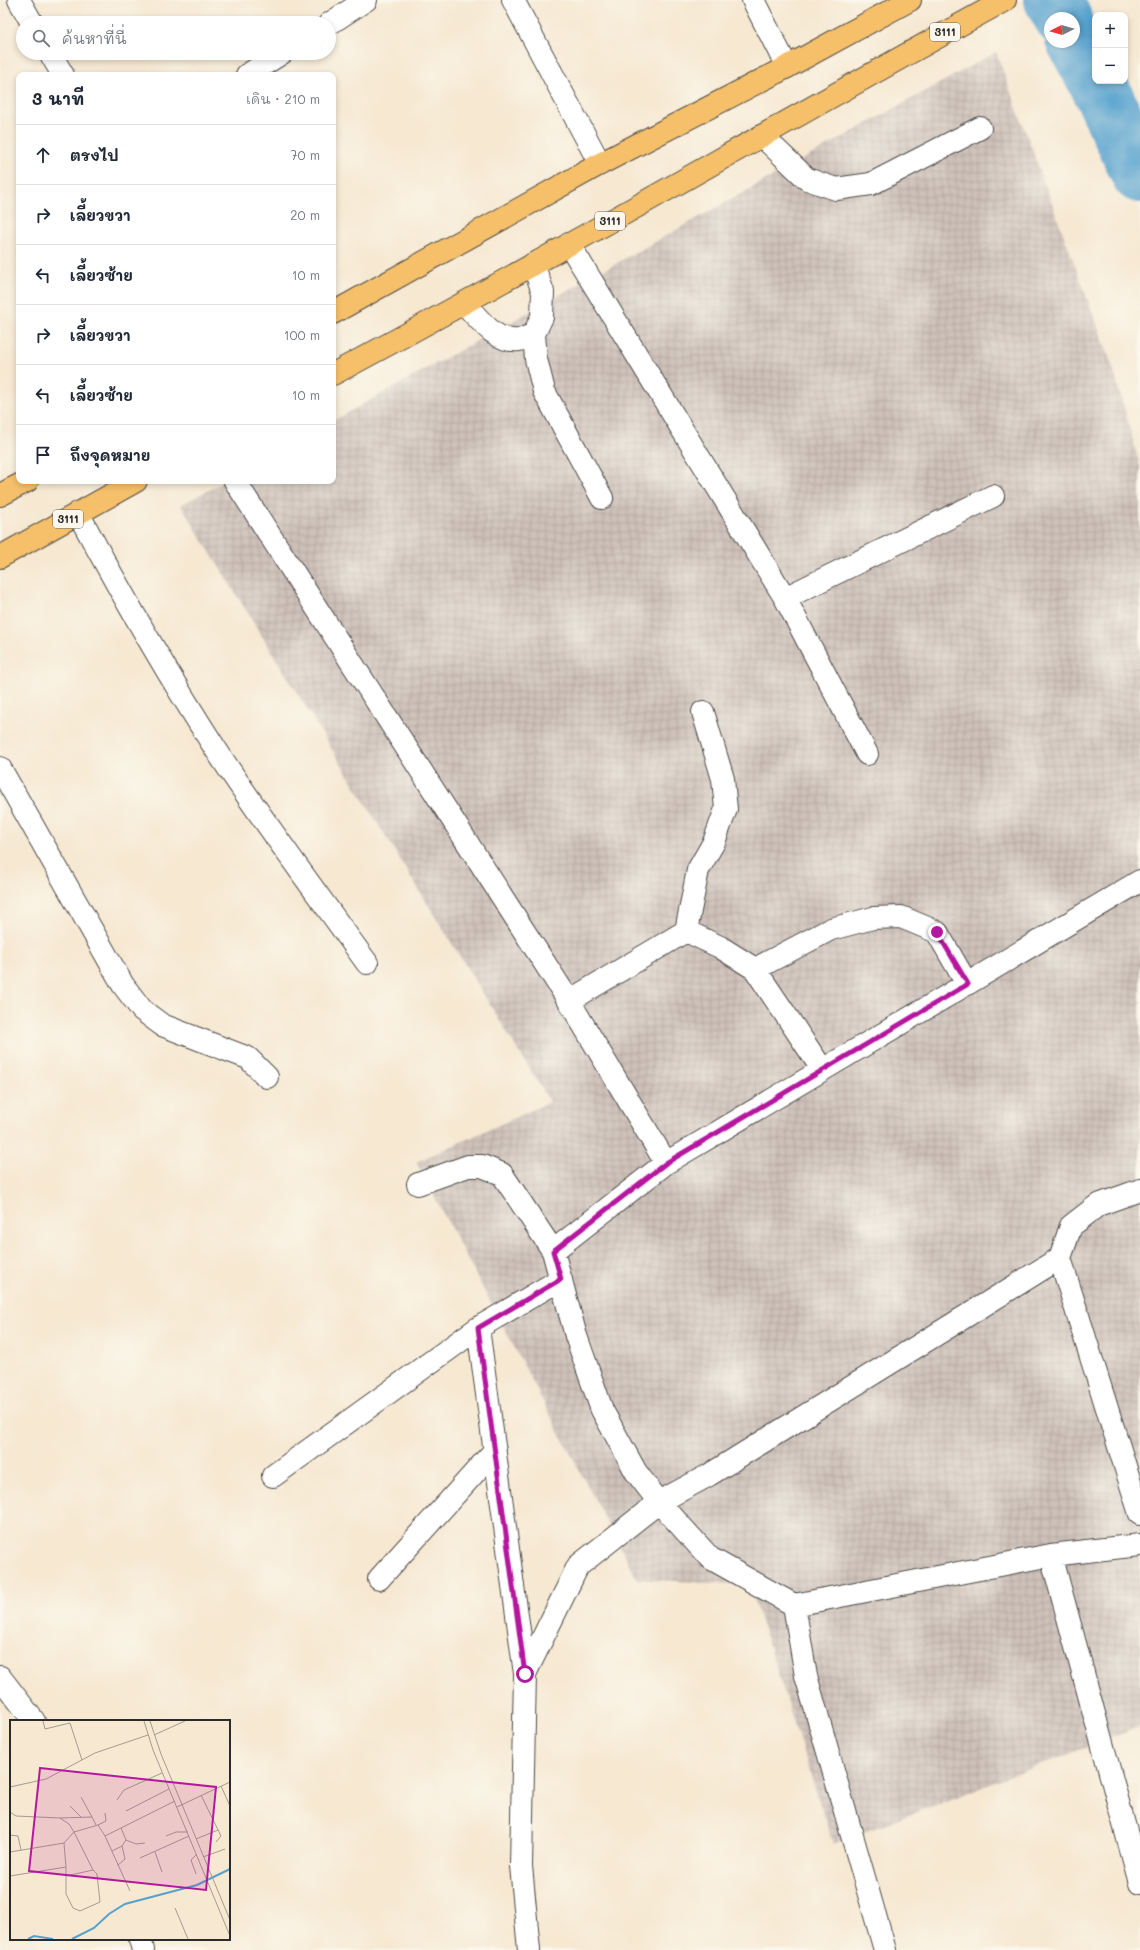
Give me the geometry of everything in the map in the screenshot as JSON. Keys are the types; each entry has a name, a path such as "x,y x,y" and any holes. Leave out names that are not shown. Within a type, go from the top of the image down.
{"main road":[{"path":"336,311 600,164 787,67 910,0"},
{"name":"3111","path":"336,372 465,304 533,264 886,65 1005,0"},
{"path":"0,495 21,484"},
{"name":"3111","path":"0,557 131,484"}],"street":[{"path":"19,0 28,16"},
{"path":"336,19 366,0"},
{"path":"513,0 600,164"},
{"path":"753,0 787,67"},
{"path":"54,60 61,72"},
{"path":"252,72 271,60"},
{"path":"762,136 807,179 836,189 870,184 980,128"},
{"path":"569,244 785,598 867,754"},
{"path":"533,264 543,292 542,316 534,334 536,359 544,391 602,498"},
{"path":"465,304 482,323 498,336 518,340 534,334"},
{"path":"237,484 569,1001 666,1163"},
{"path":"785,598 993,496"},
{"path":"78,513 119,588 215,747 259,814 367,963"},
{"path":"569,1001 686,931 698,870 714,842 726,809 723,779 703,712"},
{"path":"0,768 123,985 142,1010 162,1025 248,1058 267,1077"},
{"path":"553,1251 666,1163 1140,881"},
{"path":"755,969 831,929 873,918 901,917 937,932 968,984"},
{"path":"686,931 720,947 755,969 822,1069"},
{"path":"418,1184 468,1166 482,1166 502,1174 553,1251 576,1336 602,1410 636,1472 660,1502 710,1558 794,1605 1051,1555 1140,1545"},
{"path":"1140,1190 1098,1205 1071,1226 1060,1258 1140,1514"},
{"path":"525,1674 578,1566 660,1502 709,1475 1060,1258"},
{"path":"273,1476 478,1328 561,1279"},
{"path":"478,1328 525,1674 520,1866 529,1950"},
{"path":"379,1579 494,1450"},
{"path":"1051,1555 1140,1883"},
{"path":"794,1605 806,1676 885,1950"},
{"path":"0,1677 33,1720"},
{"path":"140,1940 143,1950"}],"shaded area":[{"path":"996,52 1113,368 1140,466 1140,1727 833,1844 749,1585 637,1579 416,1162 550,1102 181,505 220,484 336,484 336,419"}],"waterway":[{"path":"1053,0 1060,12"},
{"path":"1079,48 1092,72"},
{"path":"1098,84 1140,174"}],"route":[{"path":"525,1674 478,1328 561,1279 553,1251 666,1163 822,1069 968,984 937,932"}]}
